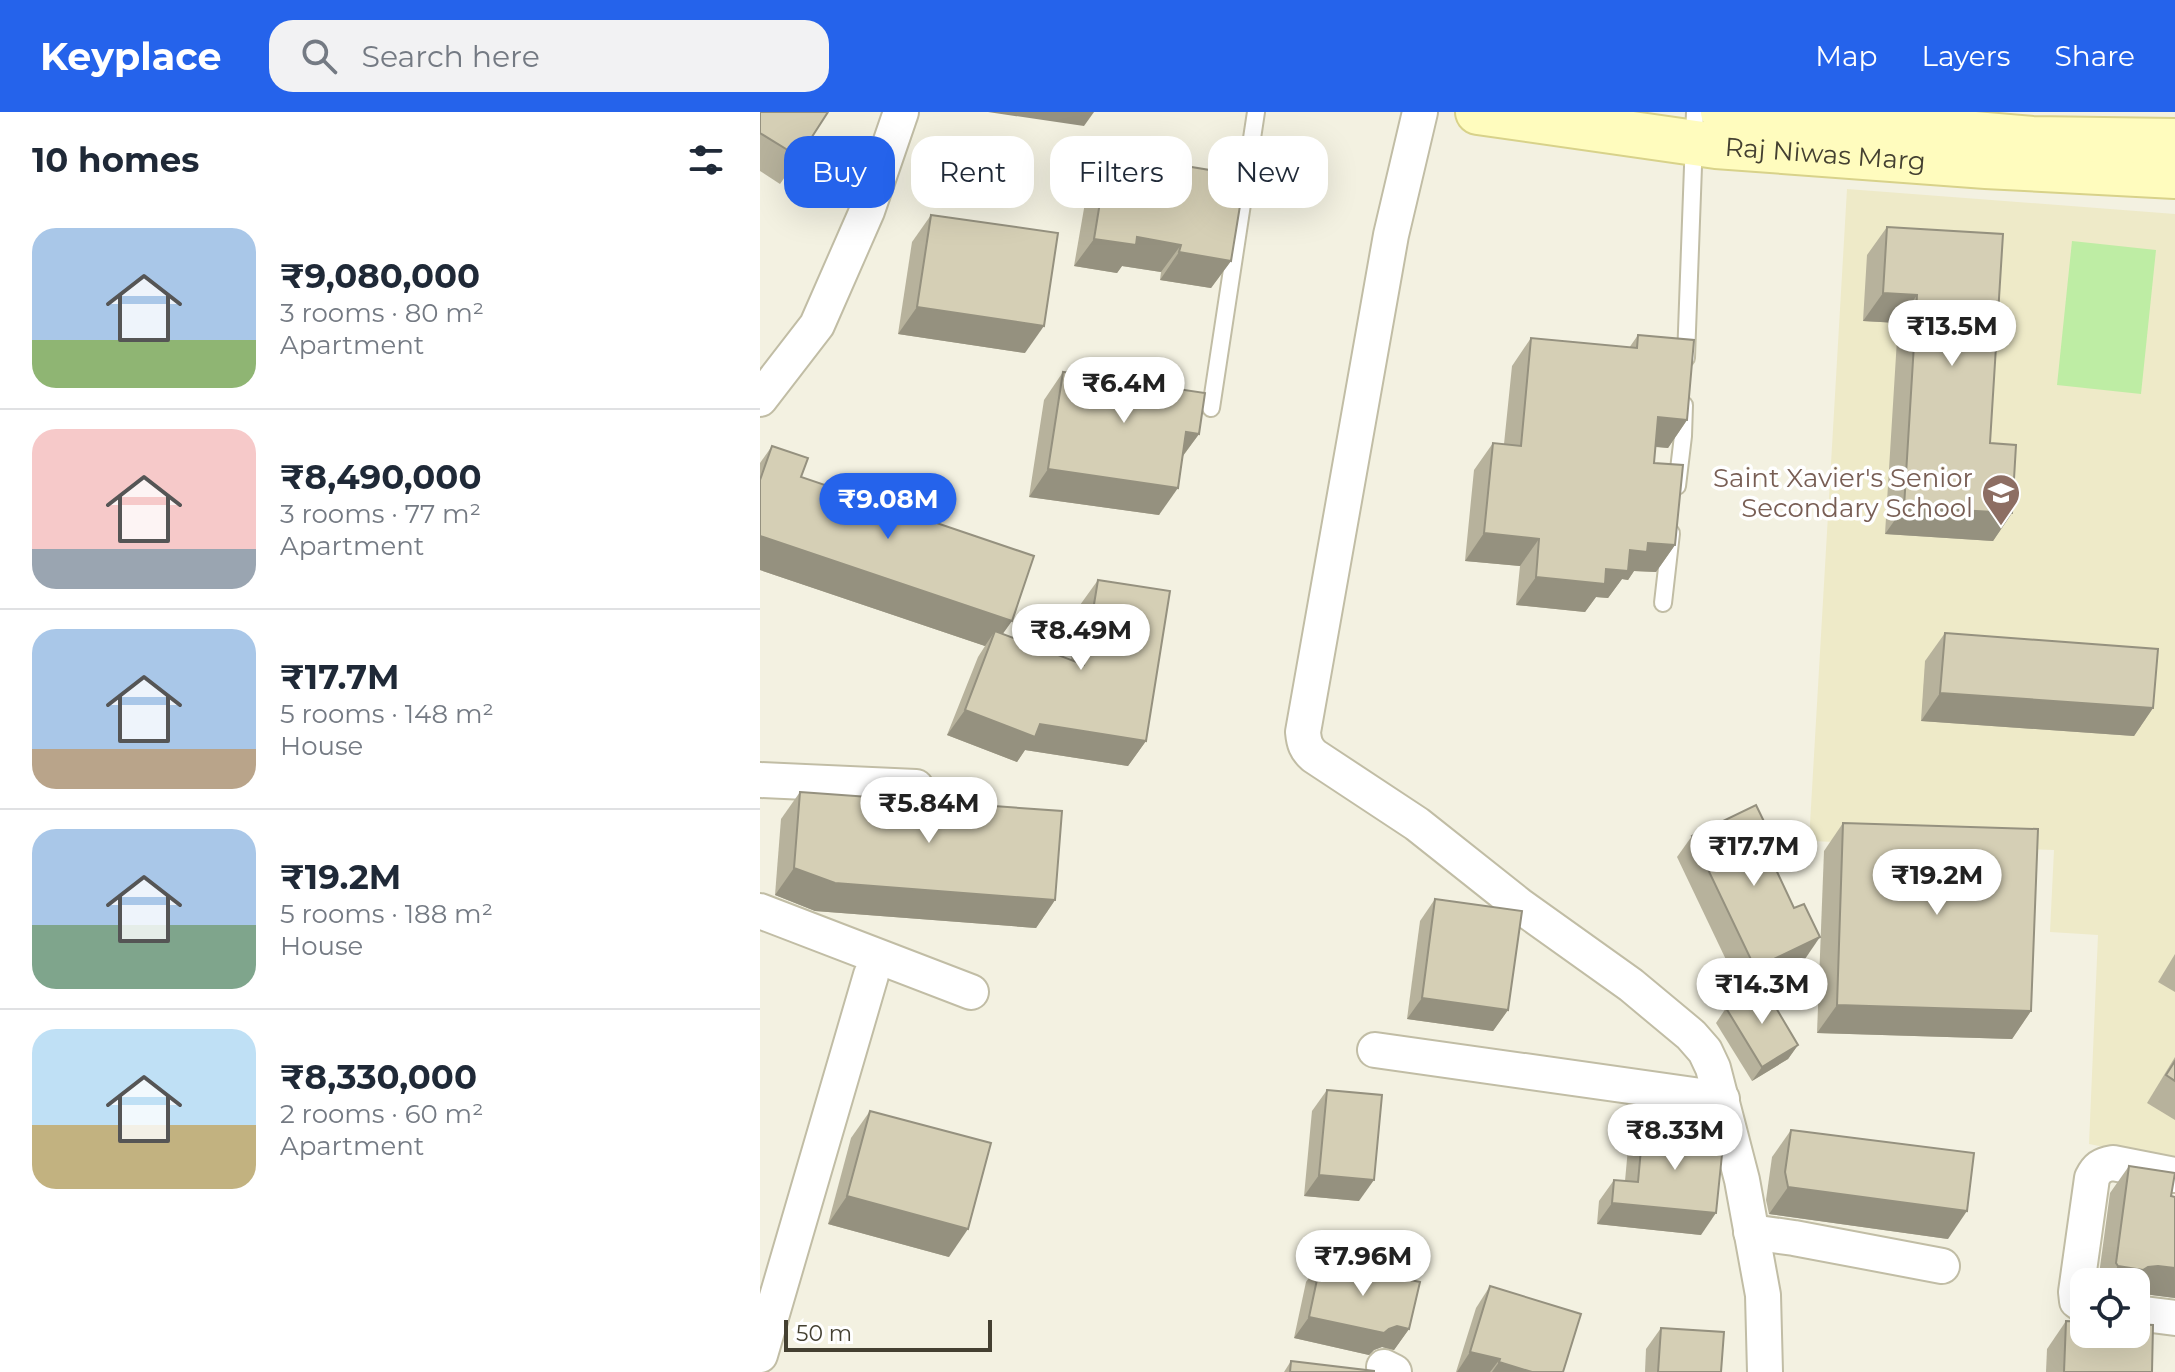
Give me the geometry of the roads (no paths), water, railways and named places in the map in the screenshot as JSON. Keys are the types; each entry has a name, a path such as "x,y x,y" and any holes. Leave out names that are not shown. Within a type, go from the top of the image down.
{"street":[{"path":"760,399 817,325 867,211 901,112"},
{"path":"1420,112 1391,235 1303,732 1304,742 1314,756 1417,824 1519,905 1614,972 1691,1035 1705,1051 1722,1099 1742,1180 1763,1295 1765,1372"},
{"name":"Raj Niwas Marg","path":"1478,112 1704,122 1926,121 2022,132 2175,141"},
{"name":"Raj Niwas Marg","path":"1704,122 1954,164 2175,176"},
{"path":"760,780 916,787"},
{"path":"760,911 971,992"},
{"path":"760,1355 871,975"},
{"path":"1375,1050 1722,1099"},
{"path":"2079,1268 2092,1178 2096,1171 2113,1163 2175,1175"},
{"path":"1751,1232 1942,1266"},
{"path":"2150,1315 2175,1318"}],"lane":[{"path":"1211,408 1256,112"},
{"path":"1663,603 1683,436 1704,122"}],"place":[{"name":"Saint Xavier's Senior Secondary School","path":"2001,527"}]}
